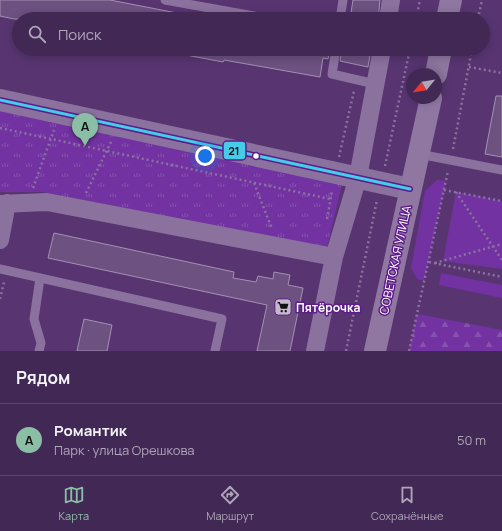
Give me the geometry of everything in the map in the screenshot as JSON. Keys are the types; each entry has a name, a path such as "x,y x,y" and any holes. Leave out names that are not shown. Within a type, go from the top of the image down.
{"main road":[{"path":"448,12 451,0"},
{"path":"437,68 440,56"},
{"name":"СОВЕТСКАЯ УЛИЦА","path":"375,351 430,104"}],"street":[{"path":"389,12 391,0"},
{"path":"315,351 334,257 358,177 381,56"},
{"path":"0,100 410,189"},
{"path":"0,240 4,203 47,202 334,257"}],"lane":[{"path":"165,0 232,12"},
{"path":"341,12 343,0"},
{"path":"335,56 332,74 375,84"},
{"path":"419,154 502,170"},
{"path":"3,270 222,319 215,351"},
{"path":"39,351 41,343 34,319 40,278"}],"path":[{"path":"417,12 420,0"},
{"path":"479,12 482,0"},
{"path":"346,351 408,56"},
{"path":"409,351 451,160 471,56"},
{"path":"469,67 502,73"},
{"path":"28,202 51,139 59,112"},
{"path":"79,208 120,126"},
{"path":"0,128 330,199"},
{"path":"326,220 336,172"},
{"path":"254,183 280,247"},
{"path":"444,190 502,201"},
{"path":"456,192 502,260"},
{"path":"434,263 502,244"},
{"path":"429,262 502,277"},
{"path":"0,299 3,270"}],"green space":[{"path":"0,109 342,184 327,248 43,192 0,192"},
{"path":"437,180 446,181 424,281 417,279 411,268 425,191"},
{"path":"456,192 502,201 502,269 443,261"},
{"path":"441,273 502,285 502,298 439,285"},
{"path":"417,314 502,330 502,351 409,351"}],"building":[{"path":"0,0 110,0 172,12 12,12 12,19 0,16"},
{"path":"353,0 380,0 379,12 351,12"},
{"path":"191,56 329,56 328,59 323,58 320,77 224,60 223,62"},
{"path":"341,56 370,56 368,67 340,61"},
{"path":"496,96 502,96 502,157 485,154"},
{"path":"54,233 234,272 233,278 256,282 258,276 273,279 274,272 290,275 288,285 303,288 290,351 257,351 267,305 48,258"},
{"path":"84,319 112,325 107,351 77,351"}],"transit line":[{"name":"21","path":"0,100 410,189"}],"place":[{"name":"Романтик","path":"85,146"},
{"name":"Пятёрочка","path":"283,307"}]}
